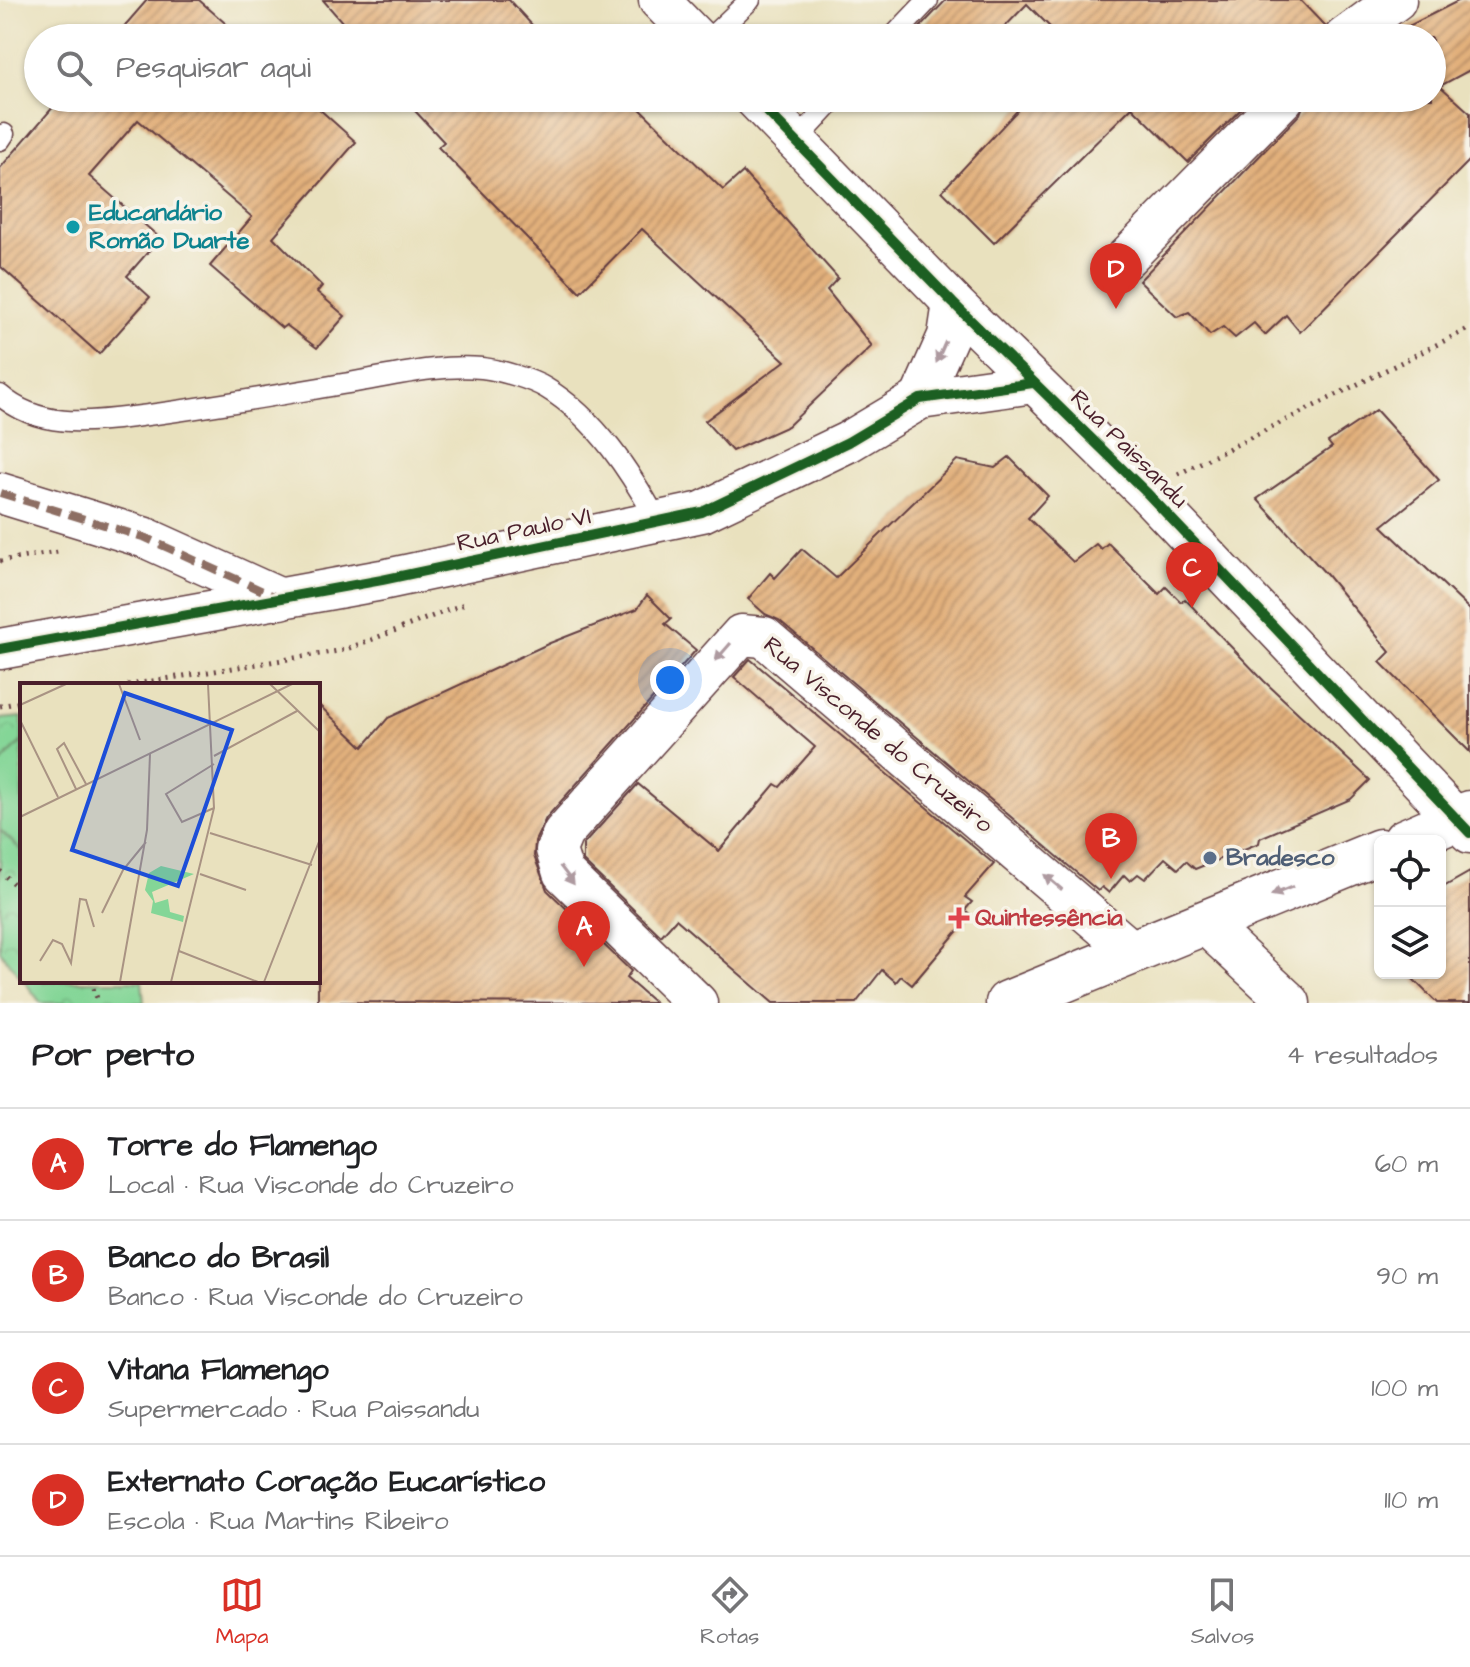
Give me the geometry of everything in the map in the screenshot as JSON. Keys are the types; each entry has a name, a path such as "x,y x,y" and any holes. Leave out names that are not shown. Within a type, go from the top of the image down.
{"street":[{"path":"659,0 682,24"},
{"path":"1363,24 1396,0"},
{"name":"Rua Paissandu","path":"768,112 953,303 1146,492 1466,822"},
{"path":"1125,259 1270,112"},
{"path":"920,399 948,336 953,303"},
{"name":"Rua Paulo VI","path":"0,649 281,599 658,522 733,500 848,442 920,399 1033,383"},
{"path":"0,493 146,538 281,599"},
{"name":"Rua Visconde do Cruzeiro","path":"697,1003 563,873 556,850 563,833 741,635 764,637 1133,952"},
{"path":"1424,835 1466,822"},
{"path":"1008,1003 1374,853"},
{"path":"1204,923 1290,1003"}],"lane":[{"path":"725,24 750,0"},
{"path":"905,24 928,0"},
{"path":"796,141 823,112"},
{"path":"0,395 17,410 61,422 95,422 187,410 418,371 483,368 545,387 581,416 633,478 658,522"}],"path":[{"path":"1146,492 1470,328"},
{"path":"0,706 20,702"},
{"path":"0,871 20,890"},
{"path":"91,983 99,1003"}],"green space":[{"path":"20,717 20,976 0,951 0,719"},
{"path":"20,743 20,849 0,830 0,764"},
{"path":"26,983 142,983 144,1003 41,1003"}],"building":[{"path":"147,0 199,0 226,24 126,24"},
{"path":"323,0 509,0 531,24 344,24"},
{"path":"946,0 1300,0 1323,24 1047,24 1027,4 1008,24 923,24"},
{"path":"1460,0 1470,0 1470,70 1446,83 1446,24 1413,24"},
{"path":"1446,91 1470,113 1470,160 1300,332 1286,315 1265,335 1254,323 1235,338 1223,327 1210,335 1189,312 1177,317 1139,281 1300,114 1446,112"},
{"name":"Educandário Romão Duarte","path":"49,112 323,112 356,142 273,237 322,286 317,292 345,316 317,348 286,325 282,328 210,266 252,217 138,120 89,176 160,238 127,276 150,297 99,354 0,266 0,168"},
{"path":"416,112 643,112 723,190 743,172 838,278 827,290 872,346 788,426 732,451 705,421 785,361 642,229 580,292 438,147 444,142"},
{"path":"1016,112 1127,112 994,243 942,191"},
{"path":"1137,112 1238,112 1188,162"},
{"path":"1376,410 1439,480 1382,526 1470,610 1470,752 1380,662 1390,652 1326,574 1257,499 1332,447 1328,442"},
{"path":"1009,457 1048,496 1028,518 1073,562 1096,544 1101,549 1108,543 1159,594 1166,587 1181,602 1185,599 1264,681 1370,780 1351,799 1260,838 1259,843 1195,869 1186,861 1178,869 1165,858 1145,879 1138,874 1130,881 1124,875 1109,893 1102,887 1098,891 779,620 765,614 748,599 770,573 775,578 802,549 836,578 957,460 995,468"},
{"path":"647,595 671,619 665,624 696,650 546,818 535,841 534,856 547,890 631,971 626,978 655,1003 318,1002 320,706 363,747 388,718 550,643 637,609"},
{"path":"750,659 994,864 965,897 972,902 965,910 971,915 912,985 901,976 896,982 882,970 856,1003 773,1003 676,919 661,936 583,861 583,845 638,784 719,851 775,784 780,787 815,747 734,677"},
{"path":"1470,872 1470,1003 1437,1003 1413,979 1446,979 1446,886"}],"marked path":[{"path":"0,493 146,538 276,597"}],"cycle path":[{"path":"768,112 953,303 1146,492 1470,833"},
{"path":"0,649 382,580 702,512 848,442 920,399 1033,383"}],"place":[{"name":"Educandário Romão Duarte","path":"73,227"},
{"name":"Externato Coração Eucarístico","path":"1116,309"},
{"name":"Vitana Flamengo","path":"1192,608"},
{"name":"Bradesco","path":"1210,858"},
{"name":"Banco do Brasil","path":"1111,879"},
{"name":"Quintessência","path":"959,918"},
{"name":"Torre do Flamengo","path":"584,967"}]}
